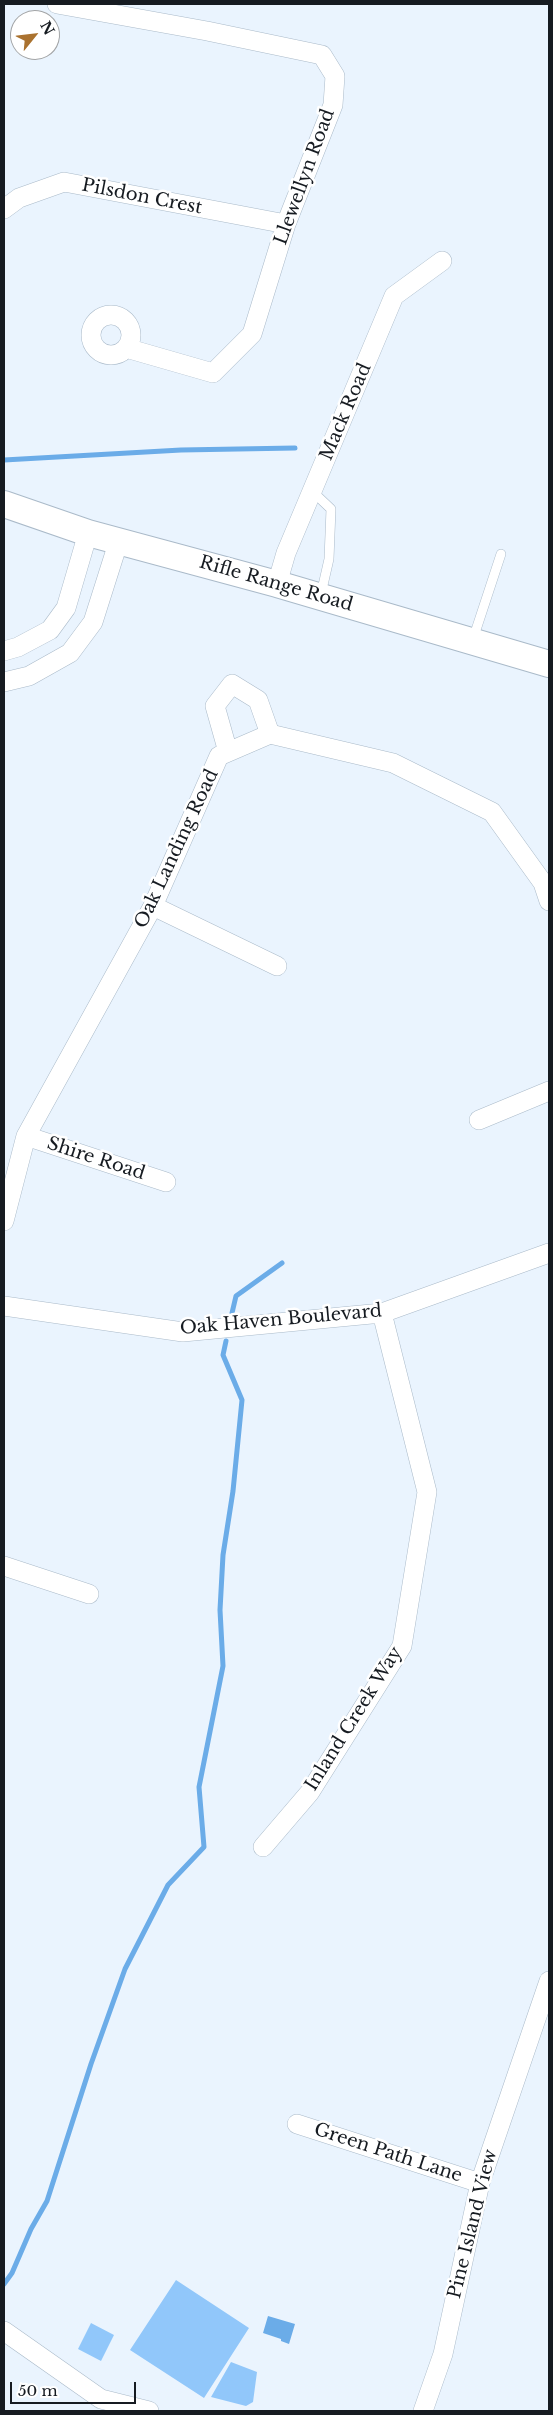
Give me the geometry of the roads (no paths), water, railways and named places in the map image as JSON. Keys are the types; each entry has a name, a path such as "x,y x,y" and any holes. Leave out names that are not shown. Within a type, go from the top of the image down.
{"main road":[{"name":"Rifle Range Road","path":"4,504 88,533 320,596 549,664"}],"street":[{"name":"Llewellyn Road","path":"57,4 208,31 322,55 335,76 333,105 286,224 252,334 213,373 126,348"},
{"name":"Pilsdon Crest","path":"4,209 19,198 64,182 286,224"},
{"name":"Mack Road","path":"277,584 286,553 394,296 442,261"},
{"path":"4,651 18,647 50,630 66,608 88,533"},
{"path":"4,682 30,676 70,653 93,622 119,540"},
{"path":"228,752 215,706 232,684 258,700 270,734 393,762 492,812 543,883 549,902"},
{"name":"Oak Landing Road","path":"4,1221 26,1136 153,906 219,756 270,734"},
{"path":"153,906 277,966"},
{"path":"479,1120 549,1091"},
{"name":"Shire Road","path":"26,1136 166,1182"},
{"name":"Oak Haven Boulevard","path":"4,1306 183,1332 382,1313 549,1253"},
{"name":"Inland Creek Way","path":"263,1847 310,1792 402,1646 427,1492 382,1313"},
{"path":"4,1566 89,1594"},
{"name":"Pine Island View","path":"423,2411 443,2354 480,2183 549,1981"},
{"name":"Green Path Lane","path":"297,2124 480,2183"},
{"path":"4,2331 101,2399 149,2411"}],"lane":[{"path":"312,492 331,509 329,559 320,596"},
{"path":"472,642 501,554"}],"waterway":[{"path":"4,460 181,450 295,448"},
{"path":"232,1313 236,1296 282,1263"},
{"path":"4,2284 12,2273 31,2229 47,2201 91,2064 125,1969 168,1885 204,1847 199,1787 223,1666 220,1610 223,1555 233,1491 242,1400 223,1355 226,1341"}]}
